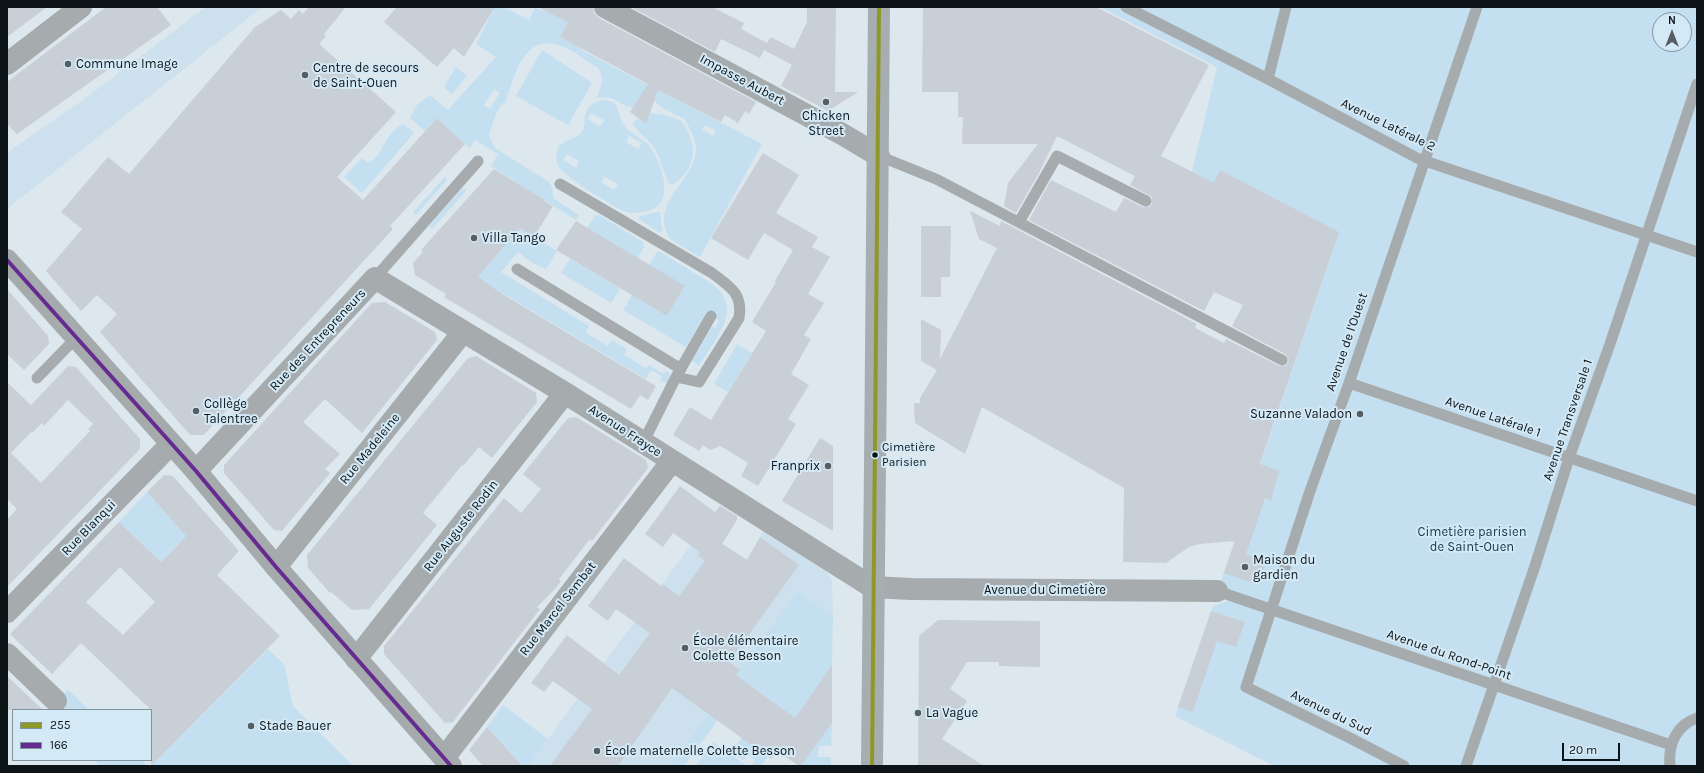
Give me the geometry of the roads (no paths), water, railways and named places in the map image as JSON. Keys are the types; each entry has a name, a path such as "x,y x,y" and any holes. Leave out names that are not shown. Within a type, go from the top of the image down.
{"main road":[{"path":"872,766 872,587 879,156 879,7"},
{"path":"7,260 170,444 196,471 276,567 448,762"}],"street":[{"path":"7,64 81,7"},
{"name":"Impasse Aubert","path":"605,7 842,134 879,156"},
{"name":"Avenue Frayce","path":"375,278 565,393 872,587"},
{"name":"Rue des Entrepreneurs","path":"196,471 375,278"},
{"name":"Rue Madeleine","path":"276,567 464,332"},
{"name":"Rue Auguste Rodin","path":"356,659 565,393"},
{"name":"Rue Blanqui","path":"7,612 170,444"},
{"name":"Rue Marcel Sembat","path":"448,762 672,461"},
{"name":"Avenue du Cimetière","path":"872,587 911,589 1218,591"},
{"path":"7,654 56,701"}],"lane":[{"name":"Avenue Latérale 2","path":"1126,7 1424,160 1697,252"},
{"path":"1268,79 1286,7"},
{"name":"Avenue de l'Ouest","path":"1246,687 1310,492 1349,384 1477,7"},
{"name":"Avenue Transversale 1","path":"1466,766 1697,84"},
{"path":"879,156 936,179 1282,360"},
{"path":"1019,222 1057,156 1146,201"},
{"path":"375,278 478,161"},
{"path":"517,269 679,373 699,382 739,318 741,308 739,298 733,289 712,273 560,184"},
{"path":"643,443 679,373 711,316"},
{"path":"37,378 76,338"},
{"name":"Avenue Latérale 1","path":"1349,384 1697,501"},
{"name":"Avenue du Rond-Point","path":"1218,591 1671,745"},
{"name":"Avenue du Sud","path":"1246,687 1404,766"},
{"path":"1670,766 1669,756 1671,745 1676,735 1683,726 1697,718"}],"place":[{"name":"Commune Image","path":"68,64"},
{"name":"Centre de secours de Saint-Ouen","path":"305,75"},
{"name":"Chicken Street","path":"826,102"},
{"name":"Villa Tango","path":"474,238"},
{"name":"Collège Talentree","path":"196,411"},
{"name":"Suzanne Valadon","path":"1360,414"},
{"name":"Cimetière Parisien","path":"875,455"},
{"name":"Franprix","path":"828,466"},
{"name":"Maison du gardien","path":"1245,567"},
{"name":"École élémentaire Colette Besson","path":"685,648"},
{"name":"La Vague","path":"918,713"},
{"name":"Stade Bauer","path":"251,726"},
{"name":"École maternelle Colette Besson","path":"597,751"}],"park label":[{"name":"Cimetière parisien de Saint-Ouen","path":"1472,540"}]}
